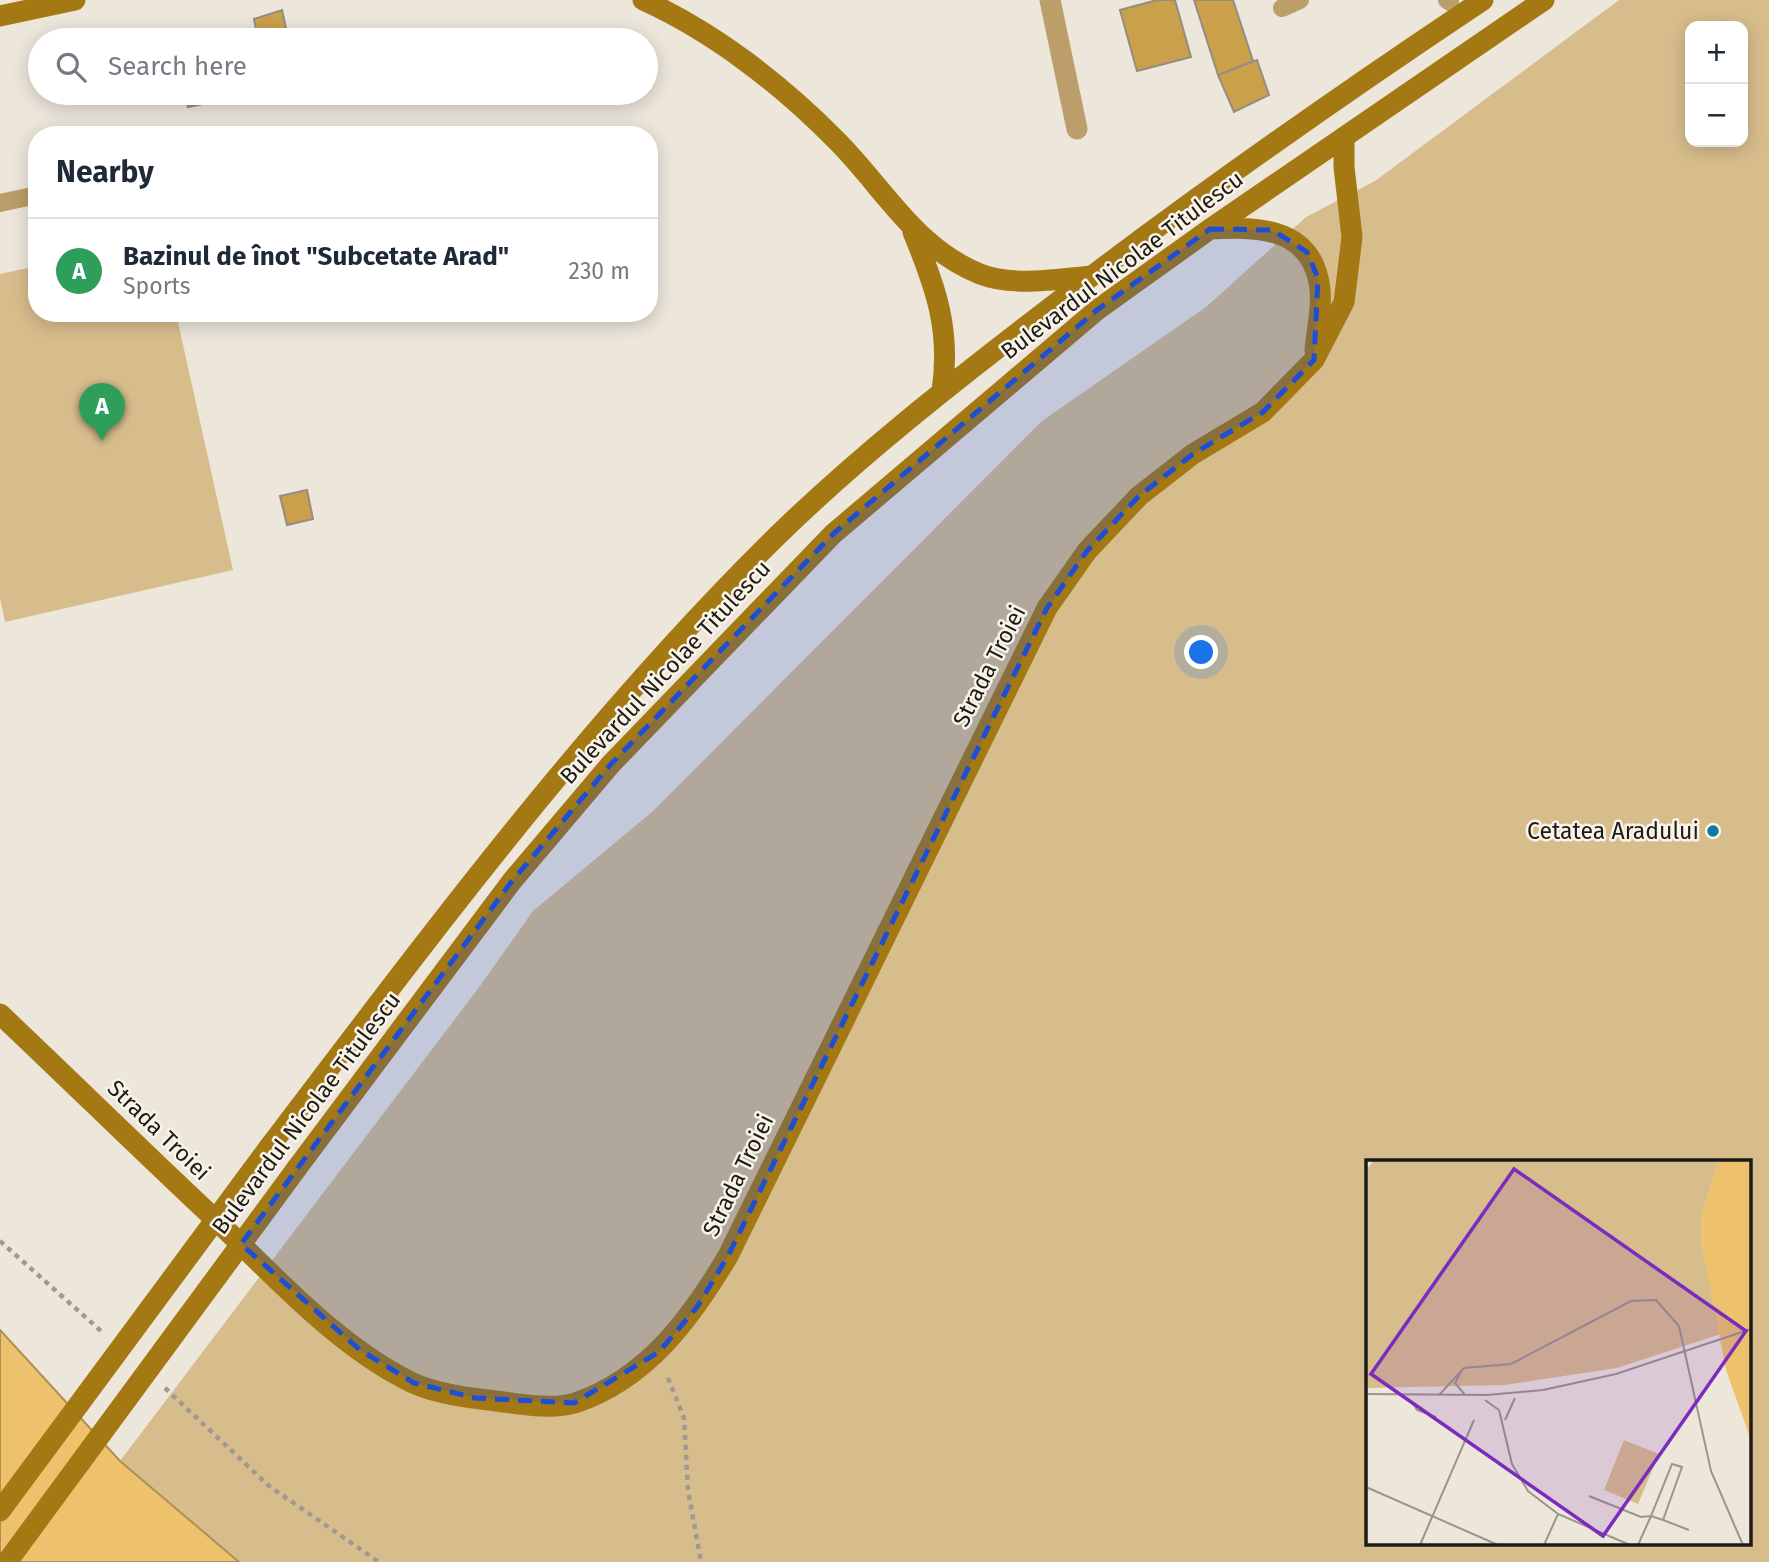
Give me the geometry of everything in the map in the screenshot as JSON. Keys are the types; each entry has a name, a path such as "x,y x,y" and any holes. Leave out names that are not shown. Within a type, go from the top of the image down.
{"main road":[{"path":"0,16 75,0"},
{"path":"643,0 670,12 723,46 778,88 838,141 912,230 981,275 1046,280 1092,276"},
{"name":"Bulevardul Nicolae Titulescu","path":"0,1511 270,1146 483,867 682,636 779,535 942,391 1092,276 1331,102 1483,0"},
{"name":"Bulevardul Nicolae Titulescu","path":"7,1562 296,1168 512,881 611,765 699,670 833,534 1097,310 1209,229 1544,0"},
{"name":"Strada Troiei","path":"0,1014 305,1305 360,1350 414,1383 475,1398 538,1406 573,1403 614,1383 659,1352 697,1307 727,1256 1047,608 1087,551 1139,496 1193,454 1263,412 1314,360 1344,302 1353,237 1344,167 1344,137"},
{"path":"1209,229 1254,227 1272,230 1307,252 1318,278 1314,360"},
{"path":"912,230 936,288 942,310 946,361 942,391"}],"street":[{"path":"1050,0 1077,129"}],"lane":[{"path":"1282,8 1300,0"},
{"path":"0,203 28,196"}],"path":[{"path":"0,1241 110,1338"},
{"path":"659,1352 684,1418 688,1490 701,1562"},
{"path":"159,1382 269,1486 379,1562"}],"highlighted area":[{"path":"1210,229 1272,230 1307,252 1318,278 1314,360 1263,412 1193,454 1139,496 1087,551 1047,608 728,1256 697,1307 659,1352 574,1403 475,1398 414,1383 360,1350 241,1244 512,881 611,764 833,534 1097,310"}],"shaded area":[{"path":"1619,0 1769,0 1769,1562 239,1562 120,1461 480,986 533,911 652,812 1042,421 1206,307 1306,217 1375,181"},
{"path":"28,268 28,322 178,322 233,570 5,622 0,598 0,274"},
{"path":"0,1330 120,1461 239,1562 0,1562"}],"building":[{"path":"1157,0 1175,0 1191,57 1137,71 1120,10"},
{"path":"1194,0 1233,0 1253,61 1218,75"},
{"path":"282,10 286,28 256,28 254,19"},
{"path":"1257,60 1269,95 1234,112 1218,75"},
{"path":"307,490 313,519 287,525 280,496"}],"place":[{"name":"Bazinul de înot \"Subcetate Arad\"","path":"102,441"},
{"name":"Cetatea Aradului","path":"1713,831"}]}
